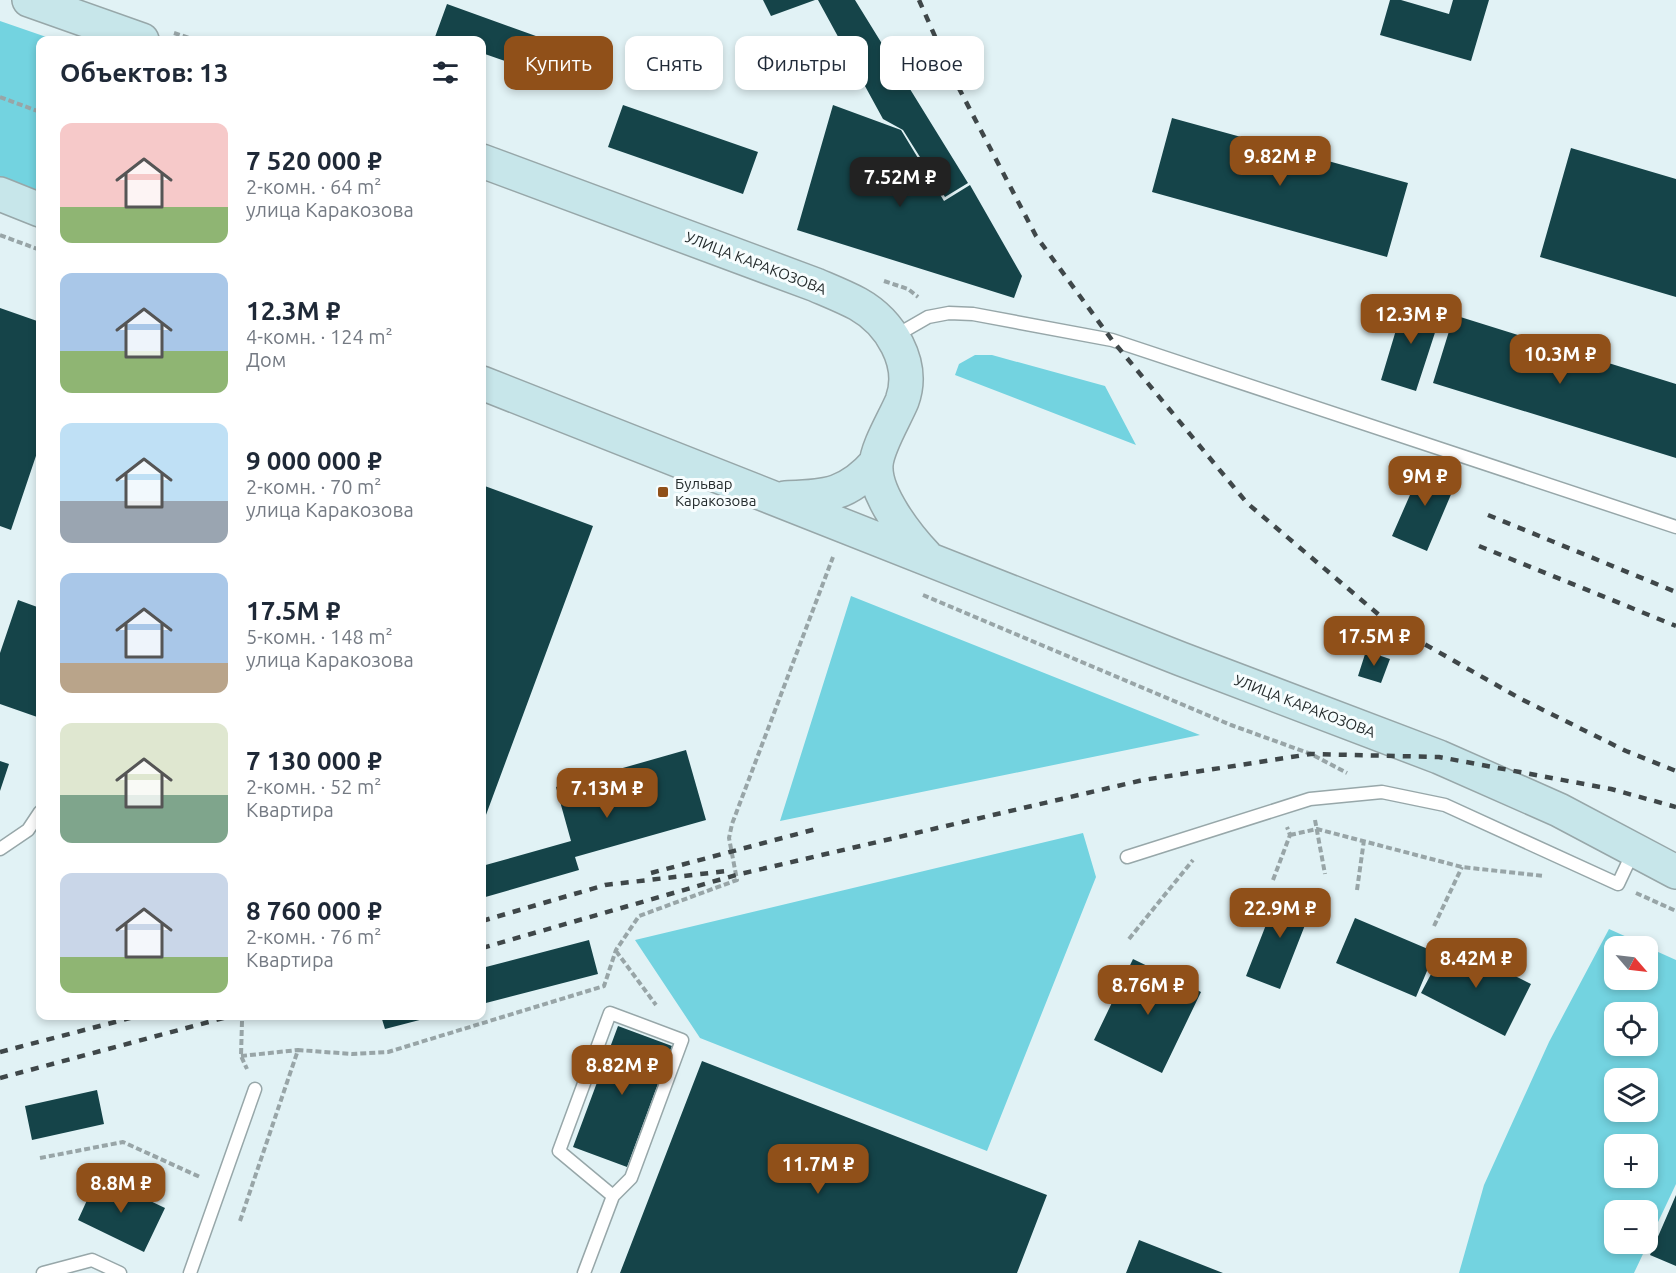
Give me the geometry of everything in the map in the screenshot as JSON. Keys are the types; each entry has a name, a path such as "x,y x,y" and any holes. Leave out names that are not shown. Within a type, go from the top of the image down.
{"main road":[{"path":"29,0 131,36"},
{"name":"УЛИЦА КАРАКОЗОВА","path":"486,161 816,285 858,304 879,318 893,337 905,369 903,397 876,463 864,477 840,493 777,498"},
{"path":"0,194 36,208"},
{"name":"УЛИЦА КАРАКОЗОВА","path":"486,385 1180,659 1439,757 1559,810 1676,872"},
{"name":"УЛИЦА КАРАКОЗОВА","path":"876,463 878,480 885,496 907,535 927,558"}],"lane":[{"path":"893,337 928,317 949,313 974,314 1112,340 1676,527"},
{"path":"1127,857 1310,799 1382,792 1445,805 1618,885 1634,850"},
{"path":"0,849 28,830 36,818"},
{"path":"584,1273 613,1196 631,1178 682,1040 610,1013 559,1151 613,1196"},
{"path":"190,1273 255,1089"},
{"path":"43,1273 92,1260 120,1273"}],"path":[{"path":"0,97 36,110"},
{"path":"0,235 36,248"},
{"path":"241,1056 298,1050 351,1053 388,1052 604,986 616,950 639,916 736,880 729,838 732,824 831,556 842,561"},
{"path":"918,593 1231,725 1311,754 1382,792"},
{"path":"1310,799 1325,874"},
{"path":"1273,880 1290,835 1280,807"},
{"path":"1290,835 1317,829 1462,867 1551,877"},
{"path":"1129,939 1196,857 1201,834"},
{"path":"1357,890 1364,840"},
{"path":"1434,926 1462,867"},
{"path":"1618,885 1676,911"},
{"path":"616,950 682,1040"},
{"path":"242,1021 241,1056 255,1089"},
{"path":"240,1221 298,1050"},
{"path":"40,1158 123,1142 220,1188"}],"shaded area":[{"path":"0,21 43,36 36,36 36,196 0,182"},
{"path":"975,355 992,355 1105,386 1136,445 955,375 959,364"},
{"path":"851,596 1200,735 780,821"},
{"path":"1083,833 1096,877 987,1151 700,1038 635,940"},
{"path":"1609,929 1625,936 1605,936"},
{"path":"1604,938 1604,990 1658,990 1658,952 1676,960 1676,1184 1658,1222 1658,1200 1604,1200 1604,1254 1643,1254 1634,1273 1459,1273 1484,1185 1549,1042"}],"building":[{"path":"763,0 815,0 771,16"},
{"path":"818,0 855,0 880,40 880,90 911,90 968,183 945,197 903,130 883,119 867,90 868,36 838,36"},
{"path":"1390,0 1401,0 1449,14 1453,0 1489,0 1471,61 1380,35"},
{"path":"447,4 536,36 504,36 504,61 486,54 486,36 435,36"},
{"path":"623,105 758,152 743,194 608,147"},
{"path":"833,105 901,130 944,201 970,185 1022,276 1014,298 797,230"},
{"path":"1172,118 1408,183 1387,257 1152,192"},
{"path":"1571,148 1676,179 1676,297 1540,257"},
{"path":"1405,300 1442,311 1416,391 1381,380"},
{"path":"0,308 36,321 36,456 11,530 0,526"},
{"path":"1454,315 1676,384 1676,458 1433,383"},
{"path":"1424,463 1458,478 1427,551 1392,536"},
{"path":"486,486 593,526 486,815"},
{"path":"18,600 36,607 36,717 0,704 0,653"},
{"path":"1366,651 1390,659 1381,683 1358,676"},
{"path":"686,750 706,820 575,857 579,870 486,897 486,865 571,841 556,787"},
{"path":"0,761 9,764 0,791"},
{"path":"1280,889 1314,902 1280,989 1246,976"},
{"path":"1355,918 1435,952 1416,997 1336,963"},
{"path":"589,940 598,974 486,1003 486,967"},
{"path":"1448,942 1531,984 1505,1036 1421,993"},
{"path":"1133,959 1201,992 1162,1073 1094,1040"},
{"path":"382,1020 420,1020 385,1029"},
{"path":"618,1026 672,1046 627,1167 573,1147"},
{"path":"702,1061 1047,1195 1017,1273 620,1273"},
{"path":"97,1090 104,1124 32,1140 25,1106"},
{"path":"98,1176 165,1208 144,1252 78,1220"},
{"path":"1676,1195 1676,1266 1650,1255 1658,1254 1658,1237"},
{"path":"1139,1240 1223,1273 1126,1273"}],"railway":[{"path":"919,0 952,75 1036,236 1112,340 1247,503 1391,625 1521,699 1626,751 1676,771"},
{"path":"1488,515 1676,592"},
{"path":"1479,546 1676,626"},
{"path":"486,947 736,875 1143,780 1311,754 1439,757 1611,789 1676,807"},
{"path":"651,873 816,829"},
{"path":"486,920 605,885 727,871"},
{"path":"0,1052 123,1020"},
{"path":"0,1078 216,1020"}],"place":[{"name":"Бульвар Каракозова","path":"663,492"}]}
